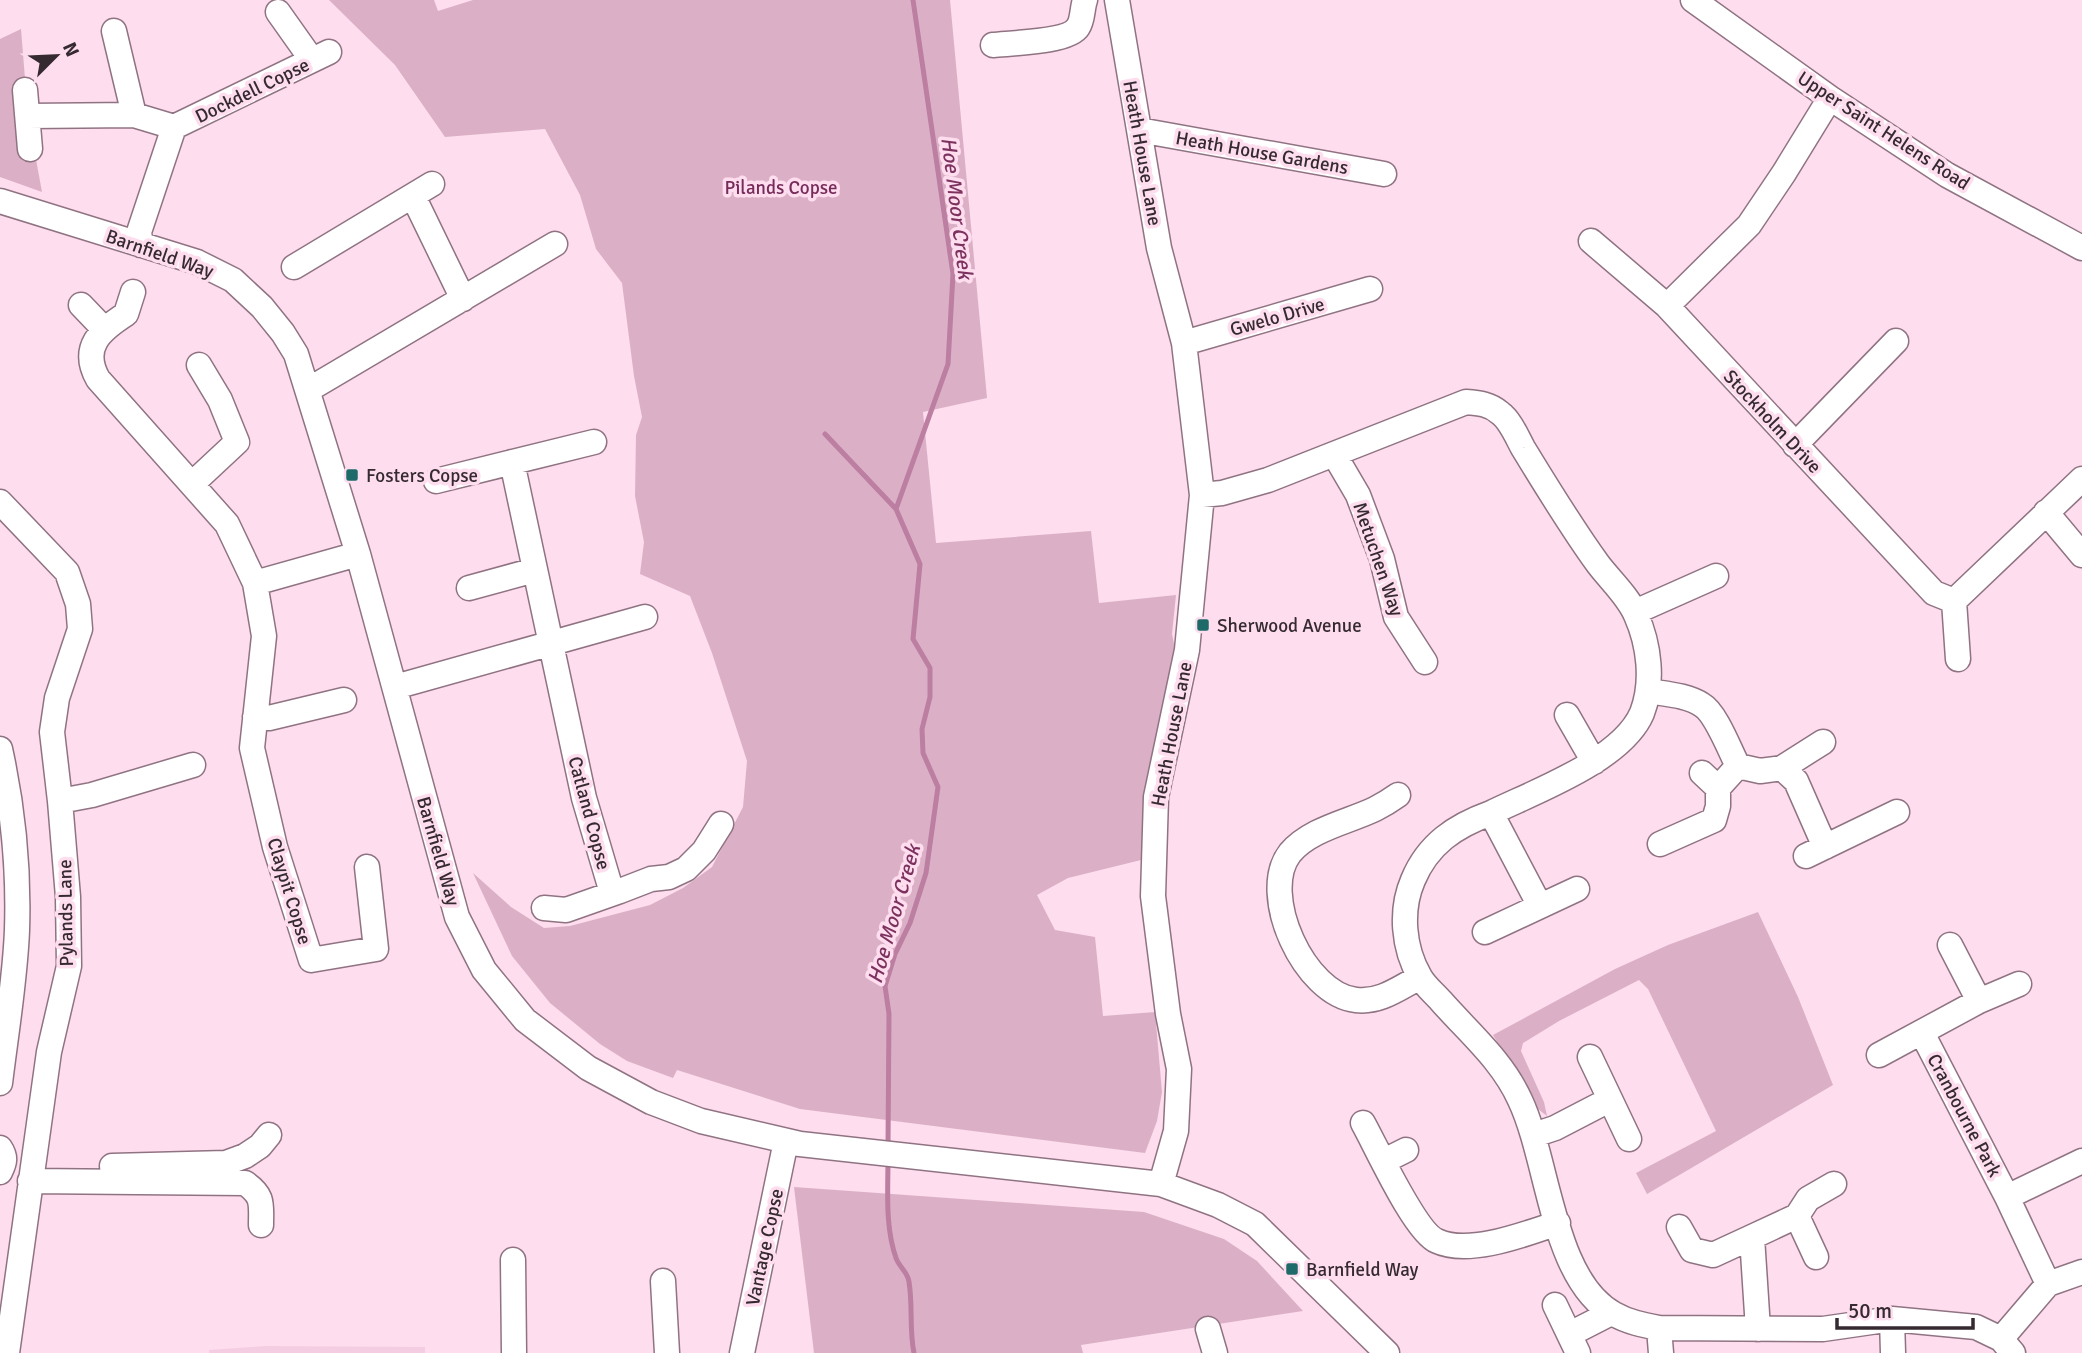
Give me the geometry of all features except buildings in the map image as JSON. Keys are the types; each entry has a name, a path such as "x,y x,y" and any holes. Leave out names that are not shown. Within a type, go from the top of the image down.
{"street":[{"path":"993,45 1072,33 1078,28 1085,0"},
{"name":"Heath House Lane","path":"1117,0 1159,248 1184,343 1202,495 1187,650 1156,797 1153,896 1168,1014 1179,1069 1176,1131 1161,1184"},
{"name":"Upper Saint Helens Road","path":"1693,0 1830,98 1947,175 2079,239"},
{"name":"Dockdell Copse","path":"28,116 134,116 174,127 320,56 278,12"},
{"path":"114,31 134,116"},
{"path":"25,90 30,149"},
{"path":"1667,306 1749,225 1830,98"},
{"name":"Dockdell Copse","path":"141,245 139,232 174,127"},
{"name":"Heath House Gardens","path":"1139,130 1384,174"},
{"path":"294,267 423,190 463,299"},
{"name":"Barnfield Way","path":"0,201 197,262 233,280 262,307 283,333 296,354 358,554 457,917 484,970 525,1020 588,1068 651,1102 701,1121 793,1142 1161,1184"},
{"name":"Stockholm Drive","path":"1591,241 1667,306 1934,593 1954,601"},
{"path":"308,390 555,244"},
{"name":"Gwelo Drive","path":"1184,343 1370,289"},
{"name":"Claypit Copse","path":"133,292 126,314 103,328 93,346 90,366 227,524 255,583 264,636 252,748 275,847 311,960 376,949 367,867"},
{"path":"81,305 103,328"},
{"path":"1795,445 1897,338"},
{"path":"192,484 237,442 220,400 199,365"},
{"path":"1202,495 1223,493 1268,480 1466,402 1486,404 1503,414 1551,494 1635,612 1644,638 1649,667 1648,691 1633,730 1613,750 1594,762 1448,833 1431,848 1419,865 1405,905 1404,927 1420,977 1506,1073 1521,1100 1534,1135 1569,1261 1585,1289 1611,1313 1659,1328 1823,1329 1892,1319 1976,1326 2007,1346 2049,1284 2082,1272"},
{"path":"436,481 594,442"},
{"name":"Metuchen Way","path":"1334,454 1358,495 1382,559 1396,617 1425,662"},
{"name":"Catland Copse","path":"512,462 584,798 610,886 621,891 651,879 669,877 686,869 704,851 721,824"},
{"path":"1958,659 1954,601 2082,480"},
{"name":"Pylands Lane","path":"0,502 67,572 78,604 80,629 57,698 52,732 68,897 69,966 49,1052 30,1175 10,1352"},
{"path":"2046,512 2082,555"},
{"path":"255,583 358,554"},
{"path":"468,588 535,570"},
{"path":"1635,612 1716,576"},
{"path":"395,687 645,617"},
{"path":"1648,691 1704,705 1715,720 1738,766"},
{"path":"255,717 269,718 344,700"},
{"path":"1567,715 1594,762"},
{"path":"1660,844 1714,820 1718,806 1710,780 1738,766 1760,771 1782,768 1823,742"},
{"path":"0,750 7,780 16,871 17,931 4,1022 0,1083"},
{"path":"60,801 92,795 193,765"},
{"path":"1782,768 1796,781 1816,851 1897,812"},
{"path":"1398,795 1380,816 1313,835 1291,852 1281,868 1279,886 1282,911 1302,960 1322,984 1342,998 1357,1001 1376,1000 1420,977"},
{"path":"1490,813 1540,906"},
{"path":"1485,932 1577,889"},
{"path":"544,908 566,910 621,891"},
{"path":"1950,945 1979,1001"},
{"name":"Cranbourne Park","path":"1879,1055 1979,1001 2019,984"},
{"name":"Cranbourne Park","path":"1922,1033 2049,1284"},
{"path":"1590,1057 1629,1139"},
{"path":"1534,1135 1555,1128 1609,1100"},
{"path":"1363,1123 1395,1156 1414,1220 1435,1241 1458,1246 1507,1239 1558,1223"},
{"path":"30,1175 226,1163 245,1156 260,1146 269,1135"},
{"name":"Vantage Copse","path":"742,1353 793,1142"},
{"name":"Cranbourne Park","path":"2007,1197 2082,1161"},
{"path":"30,1175 245,1182 256,1190 261,1200 261,1225"},
{"path":"1161,1184 1218,1205 1255,1224 1387,1353"},
{"path":"1679,1227 1692,1250 1713,1255 1797,1216 1808,1199 1834,1184"},
{"path":"1797,1216 1816,1257"},
{"path":"1752,1237 1758,1329"},
{"path":"513,1261 514,1353"},
{"path":"663,1281 667,1353"},
{"path":"1555,1306 1574,1344 1611,1313"},
{"path":"1892,1319 1893,1353"},
{"path":"1659,1328 1661,1353"},
{"path":"1208,1329 1215,1353"}],"shaded area":[{"path":"266,1346 425,1347 425,1353 209,1353 209,1350"}],"green space":[{"name":"Pilands Copse","path":"329,0 434,0 438,11 473,0 950,0 987,398 923,412 936,543 1091,531 1099,603 1176,595 1172,634 1175,649 1147,792 1141,860 1068,878 1037,895 1055,930 1095,937 1103,1016 1155,1012 1162,1092 1157,1121 1145,1153 800,1109 677,1070 673,1078 627,1061 600,1044 550,1003 512,956 473,873 511,907 544,928 570,926 650,905 683,888 712,867 743,807 747,761 712,653 690,596 640,574 644,542 635,496 636,435 642,417 622,283 596,249 580,195 545,129 445,137 395,65"},
{"path":"21,29 28,116 42,192 0,177 0,39"},
{"path":"1758,912 1798,997 1833,1085 1647,1194 1636,1173 1716,1131 1648,989 1639,980 1559,1021 1523,1043 1521,1051 1544,1102 1547,1116 1534,1106 1493,1035 1615,969 1668,945"},
{"path":"794,1187 1144,1212 1224,1239 1257,1261 1303,1311 1081,1345 1083,1353 814,1353"}],"waterway":[{"name":"Hoe Moor Creek","path":"888,1146 889,1014 885,986 926,873 938,787 923,753 922,729 930,697 930,668 913,639 920,564 896,509 948,364 953,274 913,0"},
{"path":"825,434 896,509"},
{"name":"Hoe Moor Creek","path":"888,1159 890,1234 896,1258 909,1282 914,1353"}],"place":[{"name":"Fosters Copse","path":"352,475"},
{"name":"Sherwood Avenue","path":"1203,625"},
{"name":"Barnfield Way","path":"1292,1269"}]}
